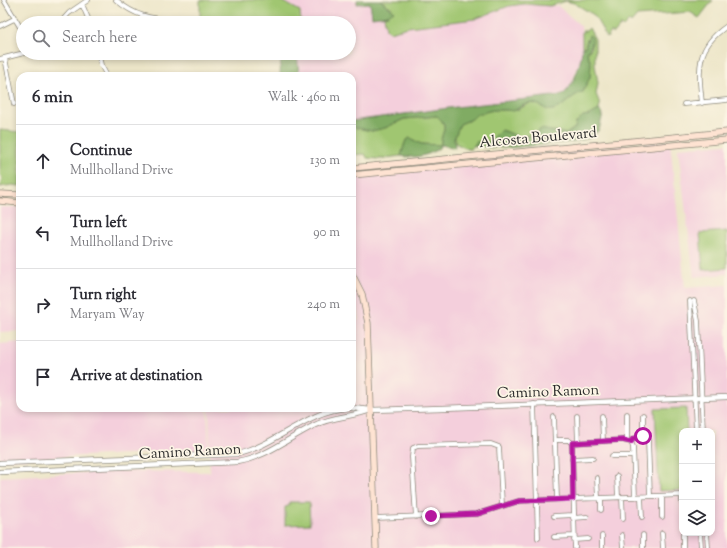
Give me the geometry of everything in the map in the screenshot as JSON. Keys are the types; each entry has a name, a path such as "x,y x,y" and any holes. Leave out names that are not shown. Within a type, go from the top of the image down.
{"main road":[{"name":"Alcosta Boulevard","path":"356,168 727,132"},
{"name":"Alcosta Boulevard","path":"356,175 727,140"},
{"path":"0,194 16,195"},
{"path":"0,201 16,203"},
{"path":"356,282 362,294 368,323 376,548"}],"street":[{"path":"4,0 16,22"},
{"path":"68,16 88,0"},
{"path":"116,0 136,14 142,16"},
{"path":"82,4 87,16"},
{"path":"0,26 14,19"},
{"path":"702,103 699,66 702,55 715,34 727,26"},
{"path":"0,59 16,55"},
{"path":"5,58 14,104"},
{"path":"99,60 104,72"},
{"path":"684,104 727,100"},
{"path":"696,428 692,301 698,321 703,428"},
{"name":"Camino Ramon","path":"356,408 371,410 727,397"},
{"path":"534,404 538,538"},
{"name":"Camino Ramon","path":"0,472 237,462 265,454 314,425 349,414 361,414 371,410"},
{"name":"Camino Ramon","path":"0,463 237,454 265,445 317,415 330,412"},
{"path":"627,414 629,441 633,456 635,497"},
{"path":"642,415 643,436 648,440 649,444 650,496"},
{"path":"577,416 578,442"},
{"path":"602,416 603,441"},
{"path":"554,417 557,500"},
{"path":"555,440 568,440 572,443 629,441 643,436"},
{"path":"572,443 573,538 575,548"},
{"path":"416,517 413,448 418,446 491,444 499,447 502,505"},
{"path":"612,456 633,456"},
{"path":"572,459 593,458"},
{"path":"617,476 623,519"},
{"path":"597,478 601,510"},
{"path":"375,518 477,514 502,505 519,501 679,495"},
{"path":"662,496 662,517"},
{"path":"641,497 642,517"},
{"path":"554,516 587,517"},
{"path":"662,533 663,548"},
{"path":"622,535 623,548"},
{"path":"642,535 643,548"},
{"path":"602,536 602,548"},
{"path":"683,536 684,548"},
{"path":"700,536 701,548"},
{"path":"708,536 708,548"},
{"path":"554,537 588,540"},
{"path":"701,541 708,540"}],"shaded area":[{"path":"280,0 357,0 357,4 370,3 372,17 384,16 386,29 391,32 408,27 475,19 509,6 524,4 558,6 581,26 582,55 567,92 562,95 356,120 356,72 299,72 298,60 356,60 356,16 300,16 300,11"},
{"path":"670,141 685,288 727,285 727,548 0,548 0,477 116,471 210,472 209,412 356,412 356,320 359,320 356,305 356,172"},
{"path":"727,144 727,274 694,277 678,148"},
{"path":"0,207 16,207 16,331 0,332"},
{"path":"16,342 16,412 207,412 209,450 0,460 0,344"}],"green space":[{"path":"200,0 280,0 300,11 300,16 200,16"},
{"path":"357,0 380,0 394,11 388,15 372,17 370,3 357,4"},
{"path":"380,0 713,0 699,18 690,12 637,16 631,23 629,21 623,27 621,25 614,34 611,32 607,38 594,15 574,3 566,1 550,6 524,4 509,6 475,19 408,27 390,32 386,29 384,16 388,15 392,8"},
{"path":"589,28 595,39 595,65 598,83 596,94 600,104 599,110 591,115 583,116 576,123 575,128 566,134 555,131 536,133 519,138 505,131 497,134 489,142 481,141 475,144 471,149 467,149 455,143 455,135 460,124 472,119 477,114 493,110 517,110 530,103 537,104 549,110 576,94 583,92 590,77 591,62 587,53 592,47 587,39 585,47 582,47 582,31 586,31"},
{"path":"589,35 592,37 592,44 587,53 591,64 590,77 583,92 553,110 530,103 525,104 513,111 493,110 477,114 472,119 460,124 454,139 455,148 442,145 429,154 412,157 401,156 405,142 409,138 421,144 441,145 444,127 441,120 437,116 404,119 385,128 372,131 356,128 356,120 562,95 574,80 581,59 582,47 585,47"},
{"path":"281,60 298,60 299,72 280,72"},
{"path":"599,110 603,114 599,130 590,138 573,142 507,148 474,146 476,142 489,142 501,130 521,137 535,134 541,129 566,134 575,128 576,123 583,116 590,115"},
{"path":"437,116 441,120 444,127 441,145 421,144 409,138 405,143 401,156 377,159 367,158 365,154 356,155 356,128 372,131 385,128 404,119"},
{"path":"0,130 16,132 16,186 0,187 2,178 0,175"},
{"path":"727,231 727,268 703,270 700,233"},
{"path":"686,408 687,428 679,428 679,490 659,491 655,409"},
{"path":"289,502 309,502 310,524 285,525 285,507 289,506"}],"route":[{"path":"431,516 477,514 502,505 519,501 573,499 572,443 622,440 631,442 633,439 643,436"}]}
